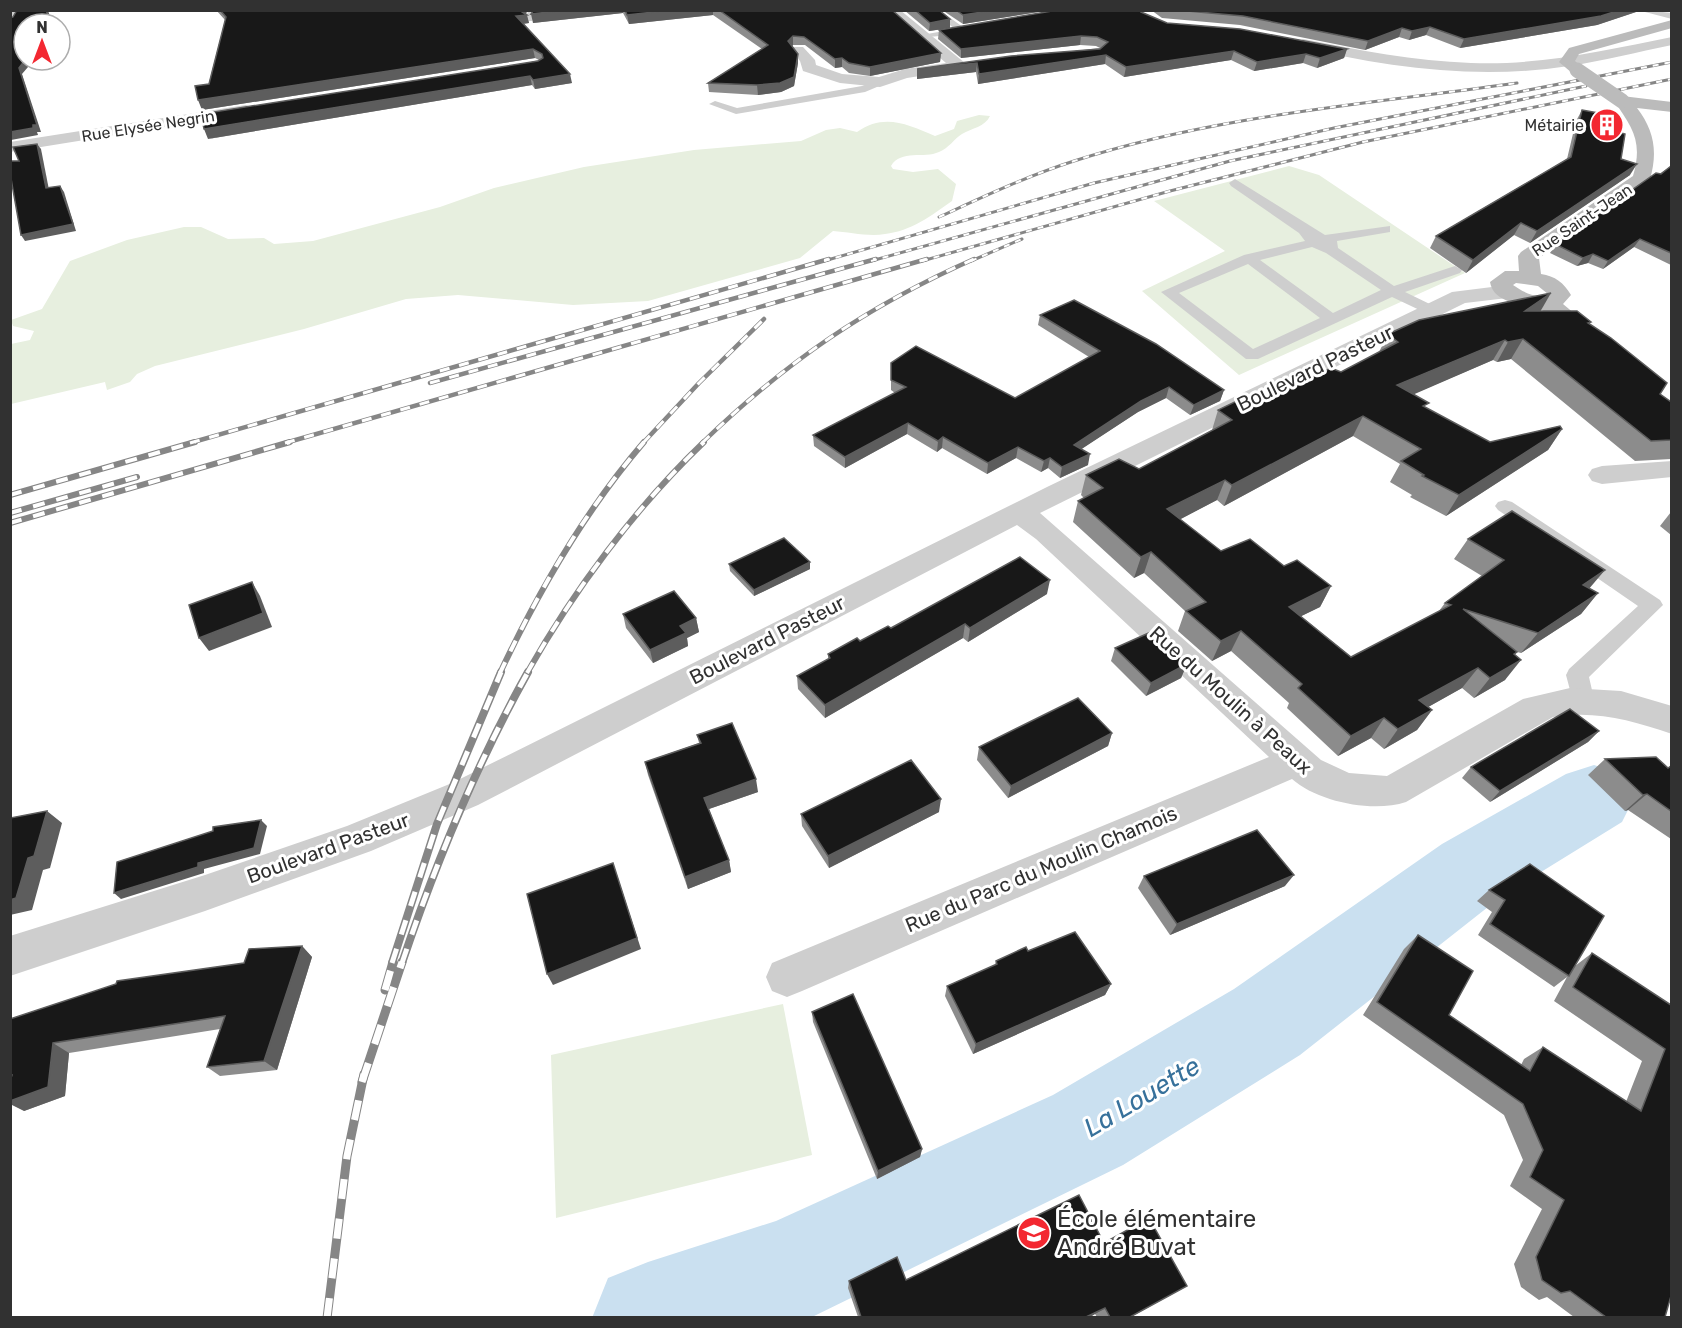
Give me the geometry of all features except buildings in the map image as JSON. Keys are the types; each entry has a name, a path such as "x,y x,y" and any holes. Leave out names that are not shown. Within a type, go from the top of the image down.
{"street":[{"path":"10,19 17,10"},
{"path":"891,10 958,66"},
{"path":"1572,66 1568,57 1574,51 1671,24"},
{"path":"1340,35 1371,45 1348,52"},
{"path":"1619,38 1645,46"},
{"path":"1284,39 1412,63 1460,68 1572,66 1671,40"},
{"path":"798,50 808,60 807,68 840,78 880,82 905,74 980,63"},
{"name":"Rue Saint-Jean","path":"1520,285 1528,268 1528,256 1629,189 1641,179 1645,168 1643,126 1636,114 1623,101 1572,66"},
{"path":"1623,101 1671,107"},
{"name":"Rue Elysée Negrin","path":"10,147 262,108"},
{"path":"1636,114 1671,115"},
{"path":"1645,168 1665,161"},
{"path":"1520,285 1545,281 1558,291 1557,299 1548,302 1614,356"},
{"name":"Boulevard Pasteur","path":"10,956 205,893 357,839 465,795 1020,513 1460,297 1520,285"},
{"path":"1602,475 1671,469"},
{"name":"Rue du Moulin à Peaux","path":"1020,513 1046,532 1296,761 1332,784 1351,790 1374,793 1394,791 1535,709 1557,701 1582,699 1628,706 1671,720"},
{"name":"Rue du Parc du Moulin Chamois","path":"787,977 1296,761"}],"lane":[{"path":"1648,10 1671,16"},
{"path":"940,13 960,29"},
{"path":"921,36 958,32 960,29 971,27"},
{"path":"715,104 736,111 865,89 880,82"},
{"path":"1235,183 1392,291 1432,311"},
{"path":"1385,229 1319,241 1249,258 1168,292 1252,356 1392,291 1455,270"},
{"path":"1249,258 1331,319"},
{"path":"1505,506 1652,605 1577,675 1582,699"}],"green space":[{"path":"979,115 990,116 985,123 962,134 943,150 933,154 907,156 895,161 891,166 893,169 913,172 938,169 956,184 952,201 903,230 872,235 833,231 800,258 648,301 573,305 458,295 406,299 304,329 155,366 137,374 130,382 107,390 105,382 11,404 11,344 30,340 34,331 13,326 11,320 42,309 70,261 127,240 184,227 201,227 228,239 264,238 274,244 313,241 440,207 494,188 584,167 694,150 801,141 826,130 840,128 857,132 867,126 886,122 905,124 935,136 954,129 957,121"},
{"path":"1289,166 1319,175 1465,273 1239,375 1142,291 1225,251 1154,201"},
{"path":"783,1004 812,1155 556,1218 551,1055"}],"waterway":[{"name":"La Louette","path":"648,1318 788,1272 1088,1130 1267,1022 1472,870 1594,798"}],"railway":[{"path":"824,261 1094,183 1334,128 1672,62"},
{"path":"922,261 1170,191 1363,142 1672,79"},
{"path":"939,217 1005,187 1074,161 1182,132 1293,113 1517,83"},
{"path":"871,261 1230,161 1586,86"},
{"path":"971,261 1022,239"},
{"path":"190,443 829,259"},
{"path":"430,383 876,259"},
{"path":"285,443 927,259"},
{"path":"702,443 765,386 829,338 898,296 974,259"},
{"path":"643,443 699,383 764,319"},
{"path":"10,495 195,442"},
{"path":"10,523 290,442"},
{"path":"500,673 547,582 582,524 644,442"},
{"path":"527,673 565,611 607,551 654,494 704,442"},
{"path":"10,513 137,477"},
{"path":"392,963 437,824 501,672"},
{"path":"402,963 458,814 491,742 528,672"},
{"path":"385,990 393,962"},
{"path":"363,1079 402,962"},
{"path":"363,1079 364,1074"},
{"path":"327,1318 347,1156 363,1079"}],"place":[{"name":"Métairie","path":"1607,125"},
{"name":"École élémentaire André Buvat","path":"1034,1233"}]}
